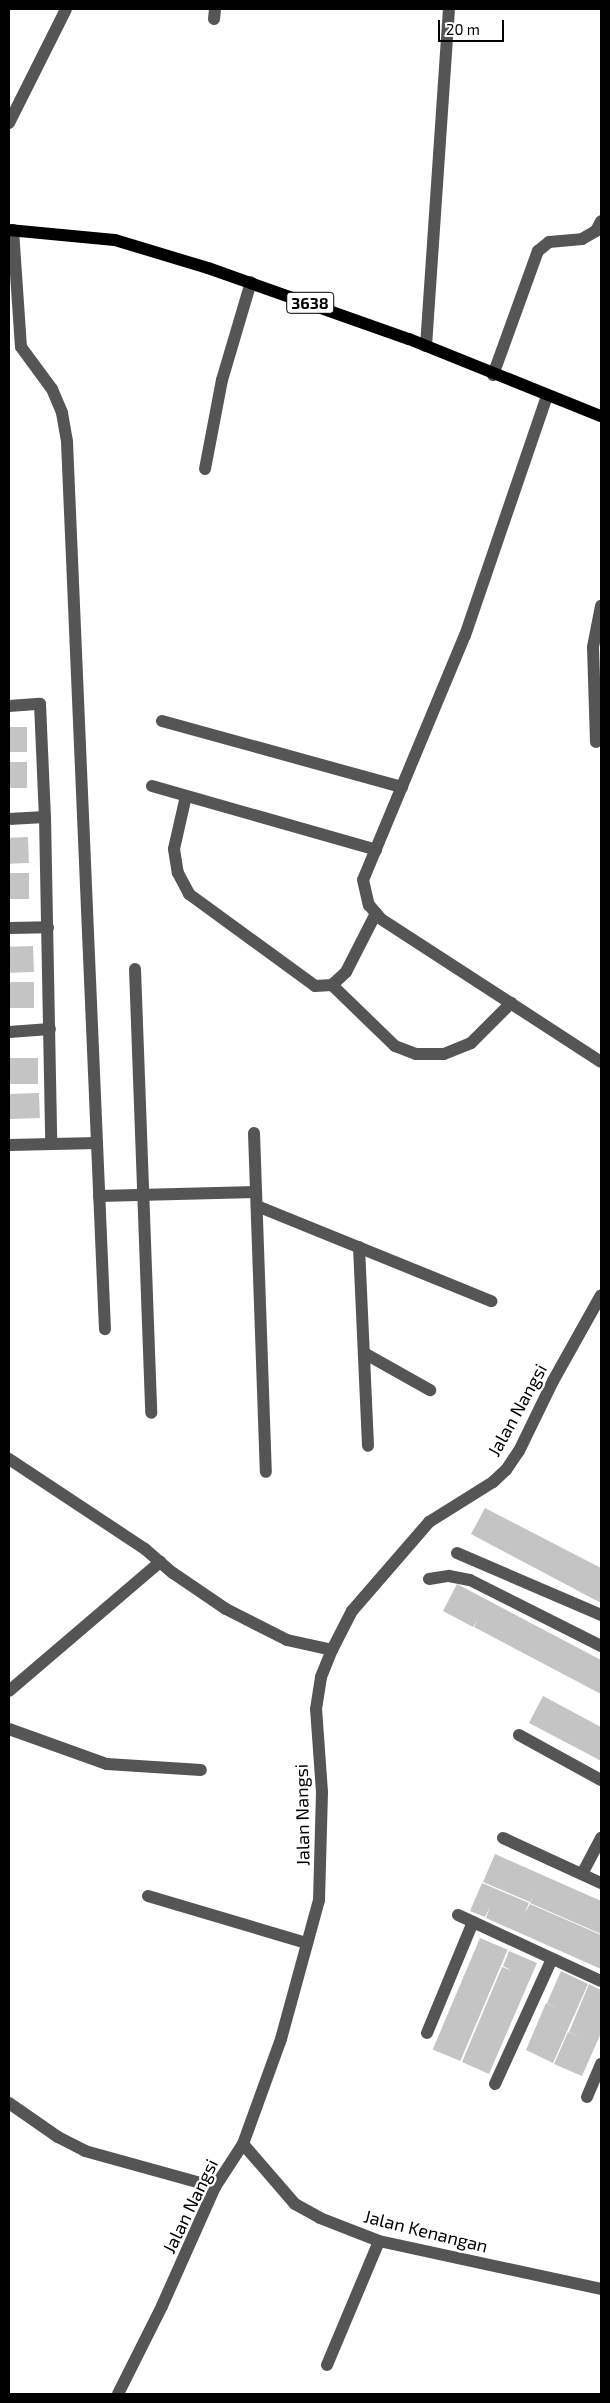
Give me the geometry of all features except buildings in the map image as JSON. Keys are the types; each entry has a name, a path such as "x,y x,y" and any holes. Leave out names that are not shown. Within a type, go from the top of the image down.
{"main road":[{"name":"3638","path":"11,230 115,240 251,282 426,346 493,375 601,416"}],"street":[{"path":"9,123 66,9"},
{"path":"426,346 449,9"},
{"path":"493,375 538,250 549,242 582,239 596,231 601,221"},
{"path":"11,230 21,347 52,389 62,412 67,442 105,1329"},
{"path":"205,469 222,380 251,282"},
{"path":"547,396 465,635 363,880 367,899 376,913 601,1062"},
{"path":"596,742 593,647 601,606"},
{"path":"9,706 40,704 48,926 51,1144"},
{"path":"162,722 402,787"},
{"path":"152,786 376,850"},
{"path":"186,796 174,849 178,872 189,894 315,986 332,985 346,972 376,913"},
{"path":"9,819 45,818"},
{"path":"9,928 48,926"},
{"path":"135,969 151,1413"},
{"path":"332,985 395,1046 416,1054 444,1054 471,1042 511,1003"},
{"path":"9,1032 50,1029"},
{"path":"254,1133 266,1472"},
{"path":"9,1146 97,1144"},
{"path":"99,1196 256,1192"},
{"path":"257,1206 491,1301"},
{"path":"359,1247 368,1446"},
{"name":"Jalan Nangsi","path":"118,2394 162,2306 215,2187 243,2144 281,2039 319,1900 322,1841 316,1709 321,1677 332,1650 352,1611 377,1579 429,1522 493,1482 506,1470 601,1295"},
{"path":"364,1353 430,1390"},
{"path":"9,1459 116,1529 226,1609 269,1633 287,1640 332,1650"},
{"path":"457,1553 601,1615"},
{"path":"9,1691 160,1562"},
{"path":"429,1579 449,1576 470,1580 601,1646"},
{"path":"9,1729 107,1764 201,1770"},
{"path":"519,1735 601,1780"},
{"path":"503,1838 601,1883"},
{"path":"582,1874 601,1838"},
{"path":"148,1896 307,1943"},
{"path":"458,1915 601,1981"},
{"path":"427,2033 473,1922"},
{"path":"495,2084 552,1959"},
{"path":"587,2097 601,2064"},
{"path":"9,2103 85,2152 215,2187"},
{"name":"Jalan Kenangan","path":"243,2144 295,2204 320,2218 379,2241 601,2290"},
{"path":"326,2365 379,2241"}]}
